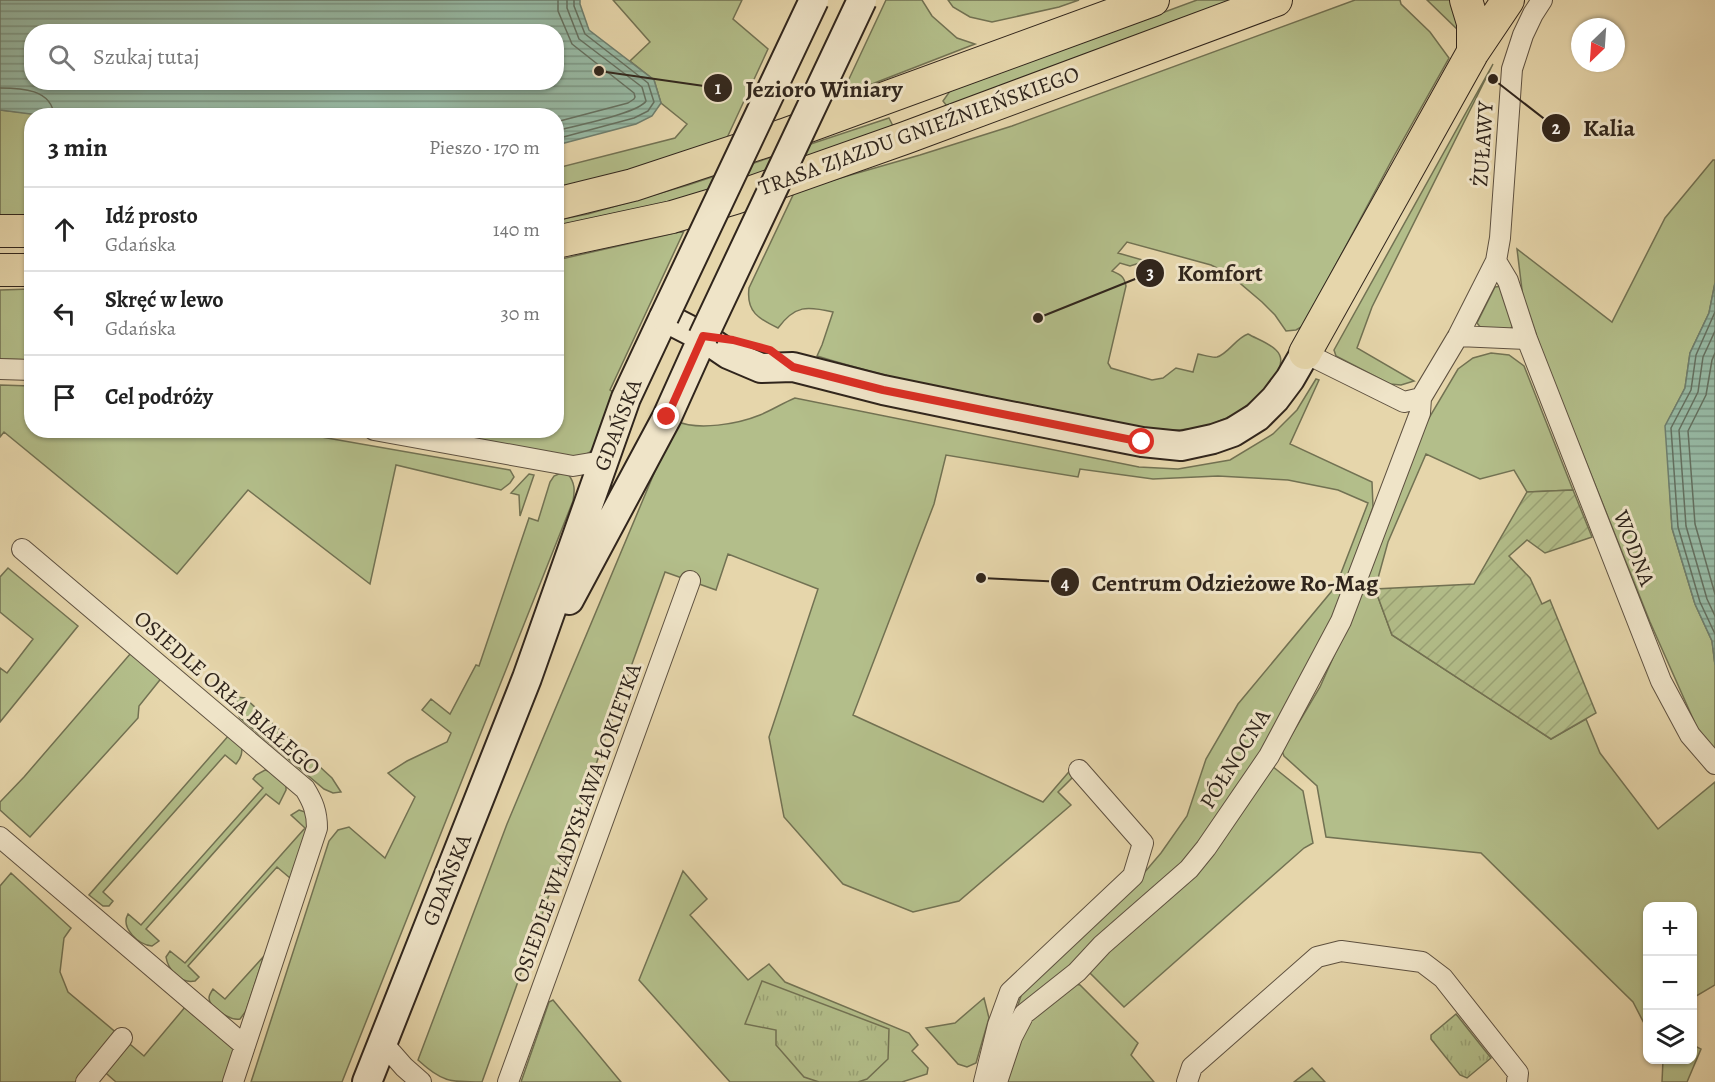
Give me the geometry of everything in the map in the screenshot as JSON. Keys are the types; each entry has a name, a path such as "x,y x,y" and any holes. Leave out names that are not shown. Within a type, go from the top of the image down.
{"main road":[{"name":"TRASA ZJAZDU GNIEŹNIEŃSKIEGO","path":"564,202 633,185 784,135 1153,0"},
{"name":"TRASA ZJAZDU GNIEŹNIEŃSKIEGO","path":"564,240 672,217 735,198 905,138 1276,0"},
{"path":"1466,0 1473,23 1473,52"},
{"path":"1305,353 1473,52 1508,0"},
{"path":"0,231 24,231"},
{"path":"0,270 24,270"}],"street":[{"name":"GDAŃSKA","path":"367,1082 527,678 626,398 814,0"},
{"name":"GDAŃSKA","path":"527,678 667,417 862,0"},
{"name":"ŻUŁAWY","path":"1458,336 1496,261 1500,238 1512,69 1523,35 1542,0"},
{"name":"WODNA","path":"1496,261 1508,281 1527,339 1661,681 1689,735 1715,764"},
{"path":"664,317 703,336 733,340 770,350 793,367 883,390 1142,442 1181,446 1233,432 1257,417 1275,399 1305,353 1404,402 1421,398"},
{"path":"1458,336 1527,339"},
{"name":"PÓŁNOCNA","path":"997,1082 1012,1037 1024,1014 1077,972 1102,945 1189,868 1206,848 1269,756 1341,621 1420,413 1421,398 1458,336"},
{"path":"0,369 24,370"},
{"path":"418,438 573,466 603,461"},
{"name":"OSIEDLE ORŁA BIAŁEGO","path":"22,549 305,789 312,800 317,814 317,828 233,1082"},
{"name":"OSIEDLE WŁADYSŁAWA ŁOKIETKA","path":"508,1082 690,581"},
{"path":"984,1082 998,1025 1010,992 1133,876 1143,843 1079,770"},
{"path":"0,837 245,1046"},
{"path":"1186,1082 1192,1067 1317,957 1341,951 1422,962 1443,978 1491,1038 1518,1073 1517,1082"},
{"path":"86,1082 122,1038"},
{"path":"382,1042 421,1082"}],"green space":[{"path":"613,0 742,0 733,19 768,49 726,140 624,175 564,188 564,166 675,138 687,124 661,103 654,80 630,61 650,42"},
{"path":"886,0 922,0 932,16 957,38 975,44 841,96"},
{"path":"948,0 1079,0 1059,7 992,22 970,17 953,7"},
{"path":"1197,0 1240,0 950,107 943,101 950,91"},
{"path":"1355,0 1400,0 1401,4 1430,32 1449,58 1303,326 1296,330 1286,331 1262,302 1229,274 1211,265 1127,242 1118,253 1146,261 1130,266 1120,263 1112,271 1122,276 1126,286 1108,363 1111,368 1152,380 1163,378 1176,368 1193,372 1198,354 1217,357 1248,334 1276,350 1280,358 1280,367 1275,377 1257,397 1231,416 1196,428 1155,430 942,389 817,356 833,312 802,309 790,315 778,328 760,318 752,309 749,288 795,191 1012,126"},
{"path":"1427,0 1452,0 1459,26 1457,29"},
{"path":"1493,64 1372,307 1357,348 1414,381 1401,385 1390,384 1336,356 1334,350"},
{"path":"0,110 24,113 24,220 0,220"},
{"path":"889,118 893,126 691,197 564,226 564,219 588,214 688,185"},
{"path":"1715,160 1715,283 1709,313 1690,353 1685,388 1666,425 1672,528 1695,604 1712,641 1715,665 1715,750 1698,730 1650,622 1546,362 1523,298 1517,249 1612,322 1665,218"},
{"path":"684,231 610,390 615,393 599,439 591,451 583,455 571,456 467,438 564,438 564,258"},
{"path":"1502,286 1513,326 1510,329 1481,328 1477,323 1495,287"},
{"path":"24,289 24,360 0,359 0,290"},
{"path":"1491,353 1509,355 1524,366 1573,490 1527,492 1514,470 1480,479 1426,454 1388,542 1375,589 1392,635 1551,739 1586,719 1600,753 1658,829 1715,782 1715,985 1697,996 1697,902 1643,902 1643,1021 1633,1002 1481,853 1326,837 1317,786 1284,756 1282,751 1320,687 1349,622 1426,423 1458,369 1473,358"},
{"path":"1316,379 1319,380 1290,444 1372,482 1373,507 1335,612 1262,751 1185,862 1014,1017 1024,987 1138,880 1161,853 1187,816 1206,759 1238,704 1336,586 1368,503 1338,490 1288,480 1218,476 1153,479 1080,469 1078,477 946,455 934,504 853,715 1043,802 1079,760 1085,765 1058,792 1071,805 959,901 913,912 843,884 784,817 769,737 818,589 728,554 716,590 665,572 482,1082 461,1082 440,1077 418,1060 507,824 676,421 695,426 706,426 741,421 760,415 795,398 1139,467 1178,469 1230,460 1273,434 1297,410"},
{"path":"0,385 24,386 24,438 327,438 510,470 514,477 501,490 396,465 370,584 248,490 177,574 4,432 0,437"},
{"path":"561,473 568,474 572,480 573,501 342,1082 251,1082 329,841 338,830 349,827 385,858 415,797 388,773 447,742 451,733 422,710 431,699 450,714 476,665 479,666 529,518 538,521 550,482 554,476"},
{"path":"529,474 534,475 520,516 519,495 511,493"},
{"path":"1573,490 1592,537 1545,553 1527,540 1509,556 1530,578 1542,604 1550,600 1596,713 1551,739 1392,635 1375,589 1474,584 1527,492"},
{"path":"8,568 78,626 0,722 0,668 7,673 33,639 0,612 0,577"},
{"path":"137,646 167,671 139,706 138,718 30,837 0,810 0,802"},
{"path":"237,697 245,698 332,778 341,792 333,793 324,789 240,718 236,711"},
{"path":"230,734 242,744 241,755 236,764 225,755 103,892 113,901 109,906 103,906 89,895"},
{"path":"1272,766 1303,791 1313,843 1304,848 1124,1007 1090,973 1094,965"},
{"path":"265,770 272,772 286,785 279,804 266,794 146,929 159,941 152,946 142,943 129,930 126,919 128,914 141,925 263,788 253,779"},
{"path":"299,810 305,812 309,823 290,878 277,867 188,966 199,977 195,981 180,978 167,962 166,957 170,951 185,963 305,828 291,815"},
{"path":"683,871 707,899 690,915 748,980 769,964 785,982 909,1033 918,1045 912,1051 928,1068 927,1074 902,1082 730,1082 639,980"},
{"path":"11,873 71,928 64,938 60,972 68,992 144,1056 191,1000 245,1046 233,1082 116,1082 99,1067 86,1082 0,1082 0,886"},
{"path":"264,956 246,1011 240,1019 231,1018 216,1010 209,998 213,989 225,999"},
{"path":"762,981 889,1029 888,1059 867,1079 858,1082 819,1082 804,1077 776,1045 776,1030 745,1024"},
{"path":"1071,983 1080,985 1138,1043 1131,1055 1154,1082 1002,1082 1023,1024"},
{"path":"984,998 989,1018 976,1063 967,1067 958,1064 926,1028 955,1023"},
{"path":"553,1000 621,1082 521,1082 549,1002"},
{"path":"1456,1014 1491,1058 1467,1078 1460,1075 1431,1039 1431,1035"},
{"path":"1697,1047 1701,1049 1697,1058"},
{"path":"1663,1064 1695,1064 1687,1082 1662,1082"},
{"path":"1312,1068 1325,1082 1294,1082"}],"water":[{"path":"0,0 580,0 589,30 654,80 661,103 652,116 636,124 564,143 564,108 24,108 24,113 0,110"},
{"path":"1715,283 1715,665 1712,641 1695,604 1672,528 1665,426 1685,388 1690,353 1709,313"}],"place":[{"name":"Jezioro Winiary","path":"599,71"},
{"name":"Kalia","path":"1493,79"},
{"name":"Komfort","path":"1038,318"},
{"name":"Centrum Odzieżowe Ro-Mag","path":"981,578"}],"route":[{"path":"667,417 703,336 733,340 770,350 793,367 883,390 1142,442"}]}
